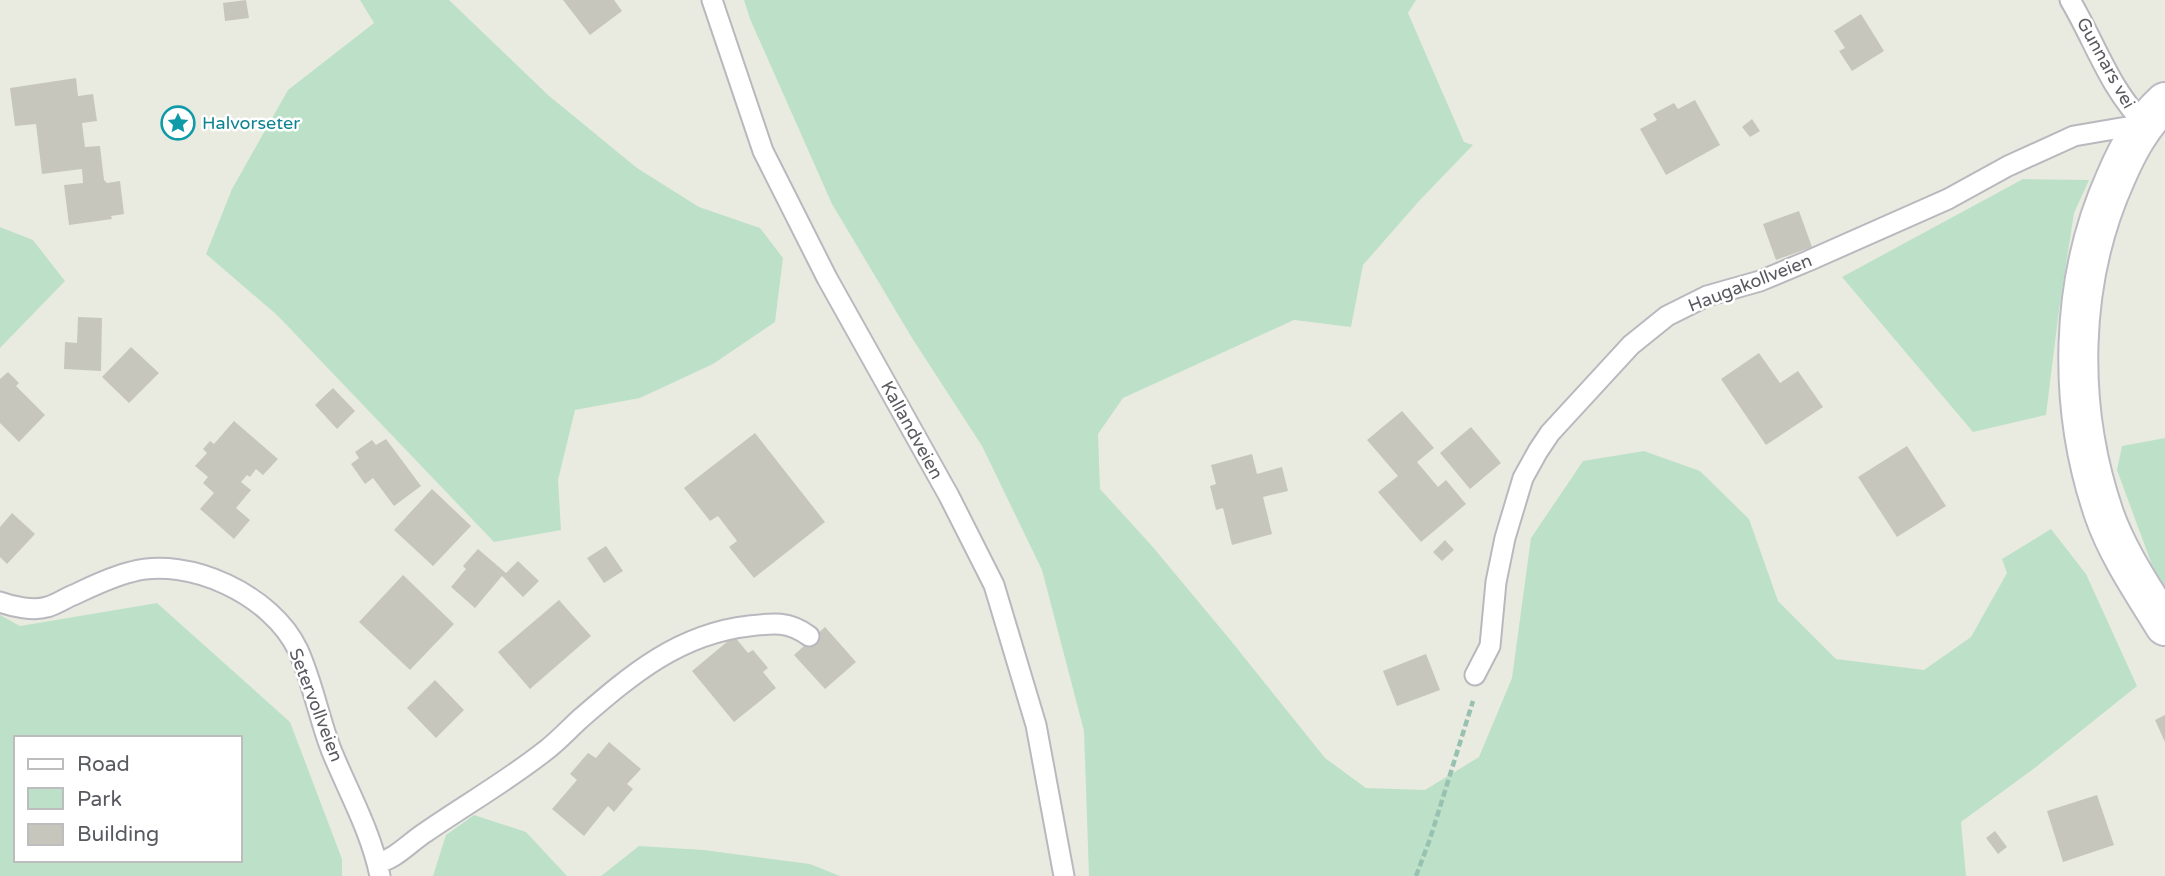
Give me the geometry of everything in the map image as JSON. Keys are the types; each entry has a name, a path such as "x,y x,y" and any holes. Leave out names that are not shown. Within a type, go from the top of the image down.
{"street":[{"path":"2155,113 2129,148 2109,192 2093,240 2082,303 2078,358 2082,421 2102,508 2116,544 2165,626"}],"lane":[{"name":"Kallandveien","path":"712,0 763,151 827,278 949,496 994,585 1036,724 1064,876"},
{"name":"Gunnars vei","path":"2070,0 2128,107 2155,113"},
{"name":"Haugakollveien","path":"1475,676 1490,646 1500,560 1523,478 1550,433 1631,345 1667,316 1707,296 1760,281 1808,261 1948,199 2008,166 2074,136 2155,113"},
{"name":"Setervollveien","path":"0,602 11,607 46,608 107,579 150,568 176,570 220,581 243,592 281,625 298,650 332,752 352,794 379,870"},
{"path":"379,870 424,833 546,750 662,654 728,628 771,623 795,626 809,636"}],"path":[{"path":"1416,876 1471,714 1475,676"}],"green space":[{"path":"360,0 449,0 548,95 637,168 699,207 760,228 783,258 775,322 713,364 640,398 575,410 558,480 561,530 494,542 277,315 206,254 232,189 288,90 374,23"},
{"path":"744,0 1416,0 1408,13 1464,142 1473,145 1363,265 1351,327 1294,320 1123,398 1098,434 1100,489 1152,546 1325,758 1366,788 1425,790 1479,757 1512,678 1531,538 1583,461 1644,451 1700,471 1749,519 1778,601 1836,659 1924,670 1971,637 2007,573 2002,559 2051,529 2086,574 2137,686 2036,767 1961,822 1966,876 1089,876 1084,731 1042,570 982,446 912,338 832,204"},
{"path":"2023,179 2089,180 2074,213 2046,415 1973,432 1842,277"},
{"path":"0,227 33,240 65,281 0,348"},
{"path":"2165,438 2165,588 2152,565 2117,470 2122,446"},
{"path":"157,603 290,722 342,859 342,876 0,876 0,615 20,626"},
{"path":"474,815 526,832 567,876 433,876 446,835"},
{"path":"639,846 704,850 810,864 840,876 601,876"}],"building":[{"path":"246,0 249,18 225,21 223,3"},
{"path":"563,0 614,0 622,11 590,35"},
{"path":"1861,14 1884,51 1852,71 1839,51 1845,48 1834,31"},
{"path":"76,78 78,96 93,94 97,121 82,123 85,147 100,146 104,180 107,183 120,181 124,214 111,216 112,219 69,225 64,185 83,183 82,169 42,174 36,124 15,126 10,88"},
{"path":"1695,100 1720,145 1666,175 1640,129 1657,120 1653,114 1674,103 1678,109"},
{"path":"1752,119 1760,131 1750,137 1742,127"},
{"path":"1799,211 1812,247 1776,260 1763,224"},
{"path":"78,317 102,318 101,371 64,369 65,342 77,343"},
{"path":"131,347 159,373 129,403 102,377"},
{"path":"1759,353 1780,383 1798,371 1823,407 1766,445 1721,379"},
{"path":"8,372 19,383 16,386 45,415 19,442 0,423 0,379"},
{"path":"333,388 355,411 337,429 315,405"},
{"path":"1402,411 1434,448 1417,462 1438,487 1446,480 1466,504 1421,542 1378,492 1398,476 1367,440"},
{"path":"234,421 278,459 263,475 256,469 250,477 247,475 241,482 251,490 236,508 250,520 234,539 200,509 214,493 203,483 208,477 195,466 207,453 203,449 210,441 214,444"},
{"path":"1471,427 1501,463 1470,489 1440,453"},
{"path":"755,433 825,522 754,578 729,547 737,541 718,516 710,521 684,488"},
{"path":"386,439 421,486 394,506 373,478 365,484 351,464 359,458 355,452 372,440 376,445"},
{"path":"1907,446 1946,506 1897,537 1858,477"},
{"path":"1252,454 1257,474 1282,467 1288,491 1263,497 1272,534 1232,545 1223,508 1216,510 1210,486 1216,484 1211,465"},
{"path":"432,489 471,526 433,566 394,530"},
{"path":"12,513 35,534 7,564 0,557 0,527"},
{"path":"1445,540 1454,550 1442,561 1433,552"},
{"path":"606,546 623,571 604,583 587,558"},
{"path":"478,549 506,573 518,561 539,581 523,597 502,576 475,608 451,587 466,569 463,566"},
{"path":"403,575 454,624 410,670 359,622"},
{"path":"559,600 591,636 530,689 498,652"},
{"path":"825,627 856,662 825,689 794,655"},
{"path":"734,636 748,653 753,650 768,668 763,672 776,688 734,722 692,671"},
{"path":"1426,654 1440,690 1397,706 1383,671"},
{"path":"435,680 464,710 436,738 407,708"},
{"path":"2165,715 2165,742 2155,720"},
{"path":"609,742 641,769 627,784 633,789 614,812 608,806 584,836 552,809 577,780 570,774 588,753 596,758"},
{"path":"2097,795 2114,845 2063,862 2047,811"},
{"path":"1995,831 2007,847 1998,854 1986,838"}],"place":[{"name":"Halvorseter","path":"178,123"}]}
